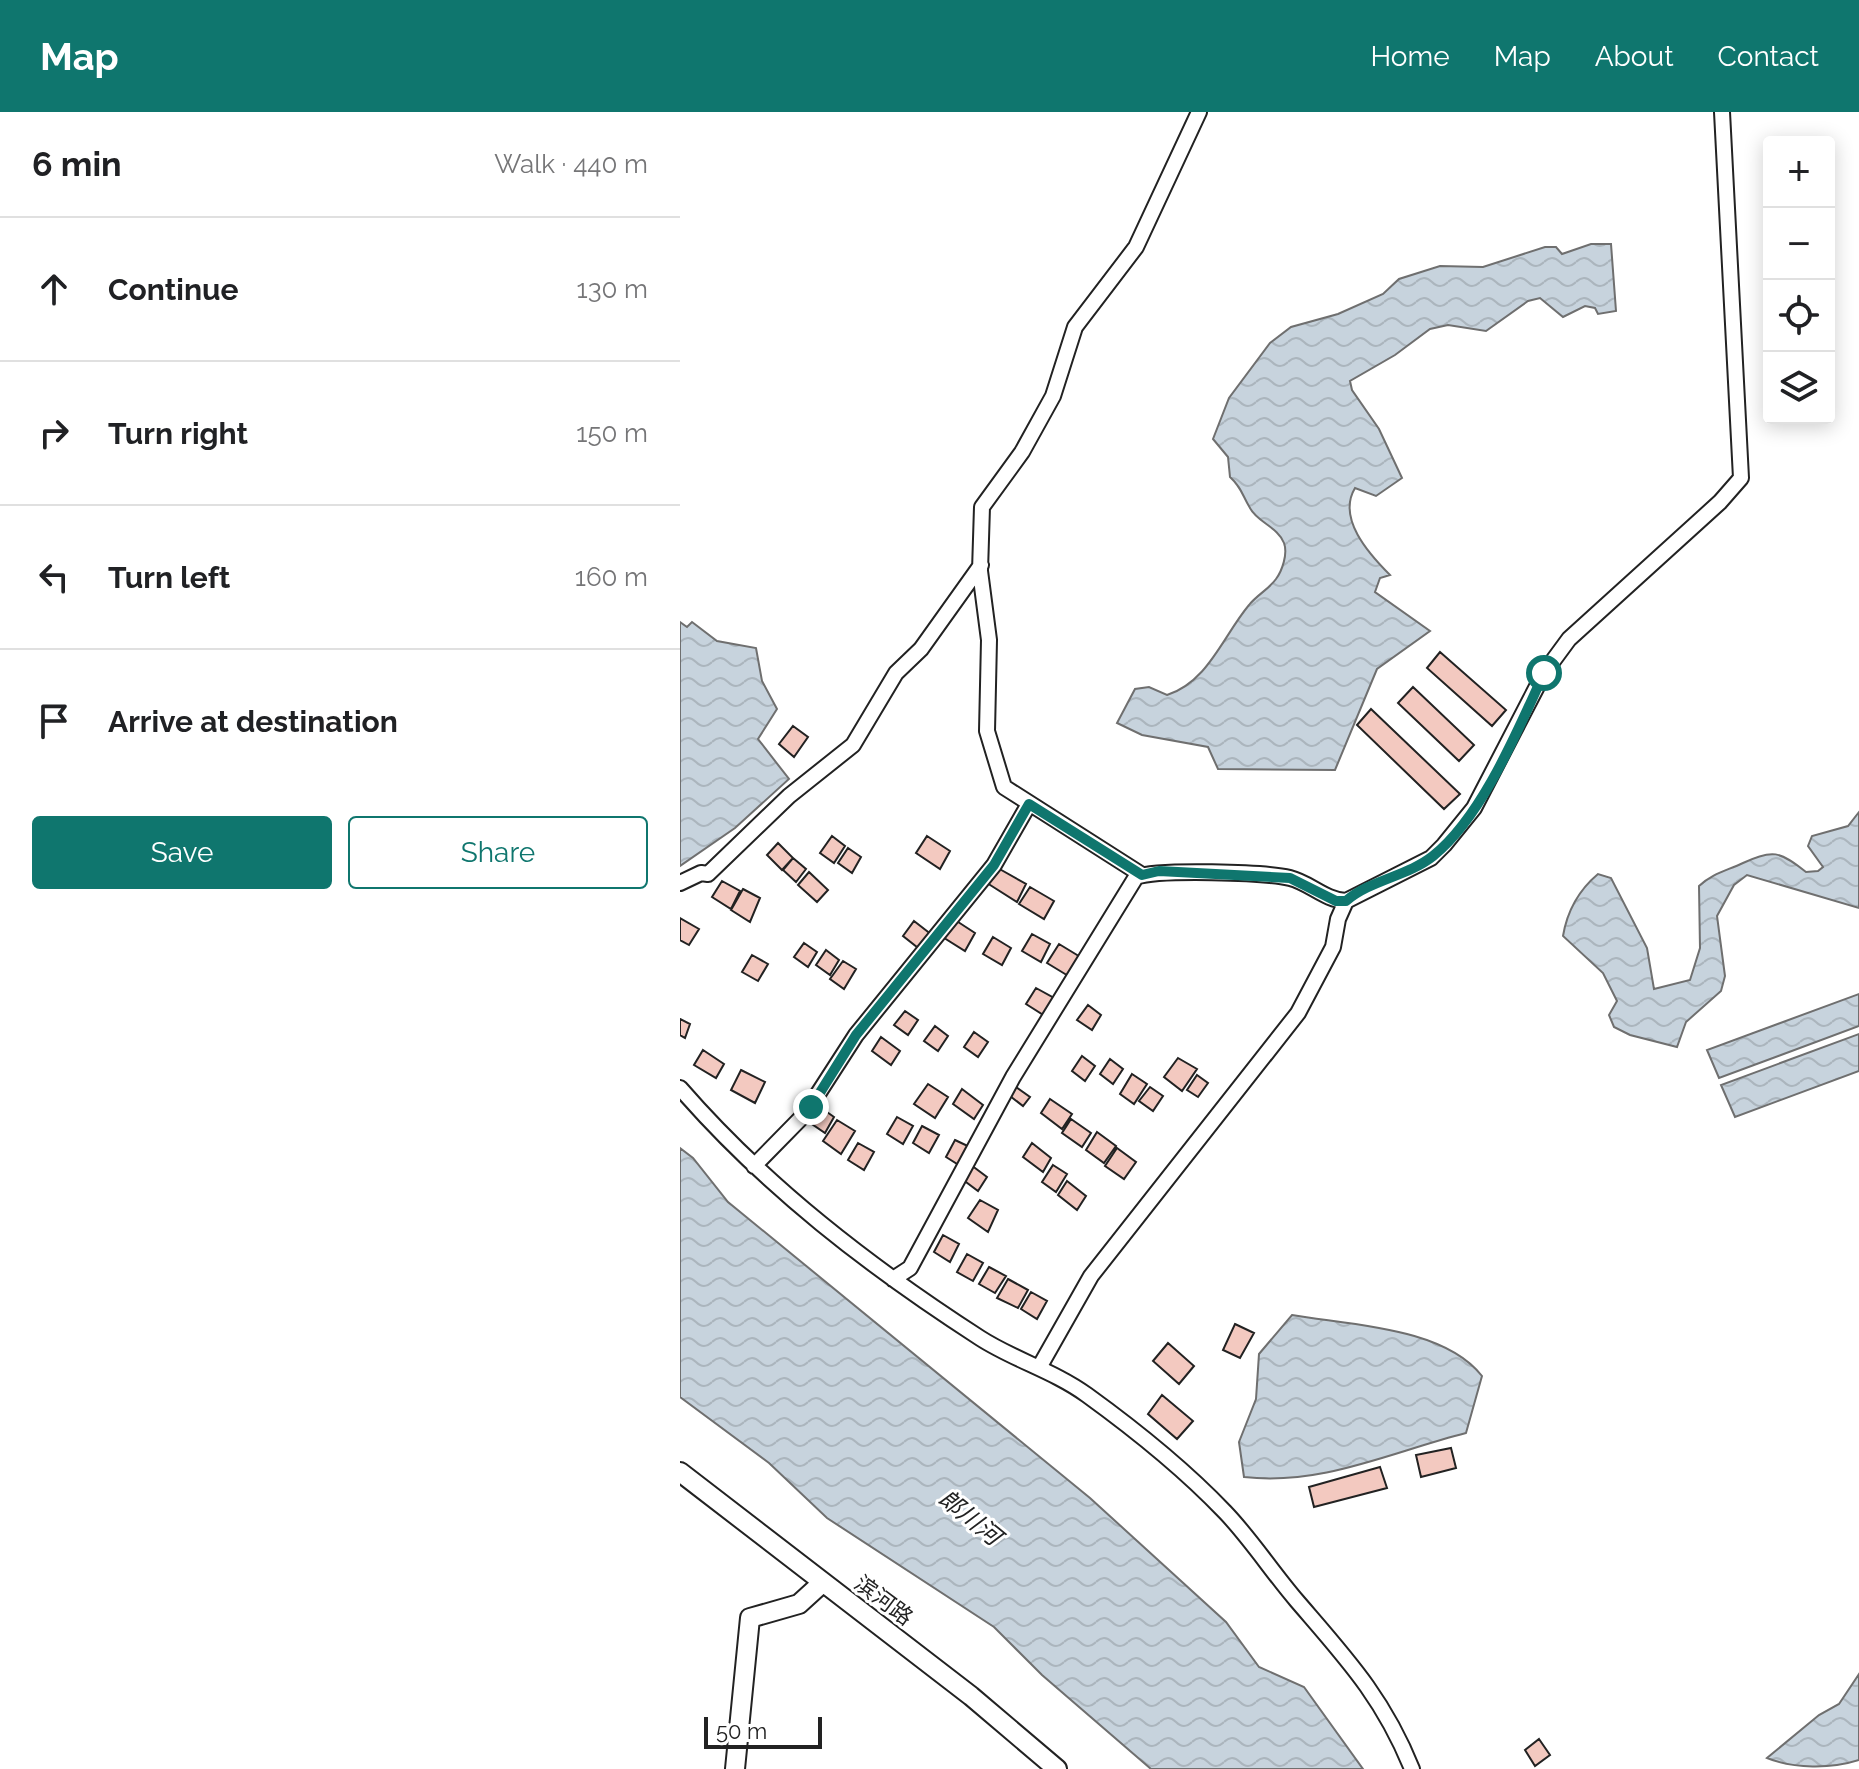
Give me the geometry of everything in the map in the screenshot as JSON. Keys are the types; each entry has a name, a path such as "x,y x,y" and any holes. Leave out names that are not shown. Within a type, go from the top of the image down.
{"street":[{"path":"1142,875 1004,787 987,731 989,640 981,565 982,507 1022,452 1053,396 1075,327 1120,273 1136,247 1199,112"},
{"path":"893,1279 910,1268 1013,1077 1132,882 1142,875 1159,871 1290,878 1336,901 1346,901 1431,858 1474,808 1544,673 1569,639 1720,502 1741,478 1722,112"},
{"path":"680,883 701,873 708,874 789,796 853,745 896,673 921,649 981,565"},
{"path":"754,1166 805,1114 856,1035 994,865 1029,804"},
{"path":"1040,1366 1091,1276 1298,1013 1333,947 1338,919 1346,901"},
{"path":"680,1088 725,1140 893,1279 984,1341 1040,1366 1085,1394 1177,1468 1226,1513 1260,1559 1361,1674 1412,1769"},
{"name":"滨河路","path":"680,1472 821,1584 971,1696 1057,1769"},
{"path":"735,1769 750,1618 799,1604 821,1584"}],"water":[{"path":"1591,244 1611,244 1616,311 1598,314 1595,308 1585,306 1563,317 1540,298 1528,301 1486,331 1448,325 1430,329 1395,355 1350,381 1352,390 1379,429 1402,478 1376,496 1355,488 1350,499 1352,523 1365,546 1390,575 1380,578 1375,592 1430,631 1377,669 1335,770 1218,769 1208,747 1142,735 1117,723 1135,689 1149,687 1167,695 1193,680 1214,657 1249,605 1273,583 1282,567 1285,552 1281,537 1253,513 1230,477 1228,457 1213,439 1229,398 1270,343 1291,327 1338,314 1383,294 1399,279 1440,266 1483,267 1545,247 1556,247 1562,254"},
{"path":"680,622 687,627 692,622 717,641 756,648 762,681 777,709 758,739 789,779 735,828 680,866"},
{"path":"1859,812 1859,908 1747,875 1734,885 1717,916 1725,976 1721,991 1686,1022 1677,1047 1630,1035 1614,1027 1609,1015 1617,1001 1603,973 1563,936 1575,902 1598,874 1611,878 1647,948 1654,989 1690,980 1700,948 1699,886 1709,878 1769,854 1782,856 1806,872 1818,871 1823,867 1808,846 1812,836 1848,826"},
{"path":"1859,994 1859,1026 1719,1078 1707,1050"},
{"path":"1859,1034 1859,1071 1735,1117 1721,1085"},
{"name":"郎川河","path":"680,1148 693,1158 728,1202 1090,1498 1226,1622 1259,1667 1304,1687 1363,1769 1151,1769 1042,1675 994,1627 827,1518 769,1463 680,1397"},
{"path":"1292,1315 1394,1331 1444,1347 1465,1360 1482,1376 1466,1433 1329,1472 1301,1477 1244,1477 1239,1442 1256,1399 1259,1354"},
{"path":"1859,1674 1859,1760 1813,1766 1767,1758 1819,1715 1839,1704"}],"building":[{"path":"1440,652 1506,710 1492,726 1427,668"},
{"path":"1413,687 1474,745 1459,761 1398,703"},
{"path":"1371,709 1460,794 1444,809 1357,725"},
{"path":"793,726 808,737 794,757 779,744"},
{"path":"832,836 845,846 834,863 820,853"},
{"path":"927,836 950,851 940,869 916,853"},
{"path":"778,843 793,858 782,870 767,855"},
{"path":"848,848 861,857 852,873 838,863"},
{"path":"793,858 806,869 796,882 783,870"},
{"path":"996,867 1026,884 1017,902 987,883"},
{"path":"809,872 828,890 817,902 798,885"},
{"path":"722,881 740,891 731,909 712,897"},
{"path":"1030,887 1054,901 1044,919 1019,904"},
{"path":"743,889 760,898 750,922 731,910"},
{"path":"680,918 699,929 689,945 680,940"},
{"path":"952,918 975,933 965,951 941,936"},
{"path":"914,921 932,935 922,951 903,936"},
{"path":"1032,934 1050,944 1041,962 1022,951"},
{"path":"993,937 1011,948 1002,965 983,954"},
{"path":"804,943 817,952 808,967 794,957"},
{"path":"1059,944 1082,958 1070,977 1047,963"},
{"path":"826,950 839,960 830,975 816,965"},
{"path":"752,955 768,964 758,981 742,972"},
{"path":"843,961 856,969 844,989 830,979"},
{"path":"1036,988 1054,998 1045,1016 1026,1004"},
{"path":"1088,1005 1101,1015 1092,1030 1077,1020"},
{"path":"905,1011 918,1020 908,1035 894,1025"},
{"path":"680,1019 690,1024 685,1038 680,1035"},
{"path":"935,1026 948,1036 938,1051 924,1041"},
{"path":"974,1032 988,1042 978,1057 964,1047"},
{"path":"881,1037 900,1051 891,1065 872,1051"},
{"path":"703,1050 724,1064 716,1078 694,1065"},
{"path":"1082,1056 1095,1066 1085,1081 1072,1071"},
{"path":"1178,1058 1197,1069 1182,1091 1164,1077"},
{"path":"1110,1059 1123,1069 1113,1084 1100,1074"},
{"path":"741,1070 765,1082 755,1103 731,1090"},
{"path":"1132,1074 1147,1084 1134,1104 1120,1094"},
{"path":"1197,1075 1208,1083 1198,1097 1187,1090"},
{"path":"928,1084 948,1097 935,1118 914,1104"},
{"path":"1016,1087 1030,1097 1023,1106 1010,1096"},
{"path":"1150,1087 1163,1096 1153,1111 1139,1101"},
{"path":"962,1089 983,1105 974,1119 953,1104"},
{"path":"1050,1099 1072,1114 1062,1129 1041,1113"},
{"path":"817,1105 834,1117 825,1133 806,1120"},
{"path":"897,1117 913,1126 903,1144 887,1134"},
{"path":"1071,1119 1091,1133 1082,1147 1062,1133"},
{"path":"837,1120 855,1131 841,1154 823,1141"},
{"path":"922,1126 939,1135 929,1153 913,1143"},
{"path":"1097,1132 1116,1146 1104,1163 1086,1150"},
{"path":"955,1140 972,1148 962,1167 946,1157"},
{"path":"858,1143 874,1152 864,1170 848,1160"},
{"path":"1032,1143 1051,1158 1043,1172 1023,1157"},
{"path":"1117,1148 1136,1162 1124,1179 1105,1166"},
{"path":"971,1165 987,1177 978,1191 962,1179"},
{"path":"1053,1165 1067,1174 1056,1192 1042,1182"},
{"path":"1067,1181 1086,1196 1077,1210 1058,1195"},
{"path":"980,1200 998,1210 988,1232 968,1218"},
{"path":"943,1235 959,1244 950,1262 934,1252"},
{"path":"967,1254 983,1263 973,1281 957,1272"},
{"path":"989,1267 1006,1276 995,1293 979,1284"},
{"path":"1008,1279 1028,1290 1018,1308 997,1298"},
{"path":"1031,1292 1047,1301 1037,1319 1021,1309"},
{"path":"1235,1324 1254,1333 1240,1358 1223,1350"},
{"path":"1168,1343 1194,1366 1179,1384 1153,1361"},
{"path":"1162,1395 1193,1421 1177,1439 1148,1414"},
{"path":"1451,1448 1456,1468 1421,1477 1416,1455"},
{"path":"1380,1467 1387,1488 1314,1507 1309,1487"},
{"path":"1539,1739 1550,1755 1535,1766 1525,1750"}],"route":[{"path":"811,1107 856,1035 909,972 963,899 994,865 1029,804 1142,875 1159,871 1290,878 1336,901 1346,901 1431,858 1444,845 1474,808 1524,717 1544,673"}]}
